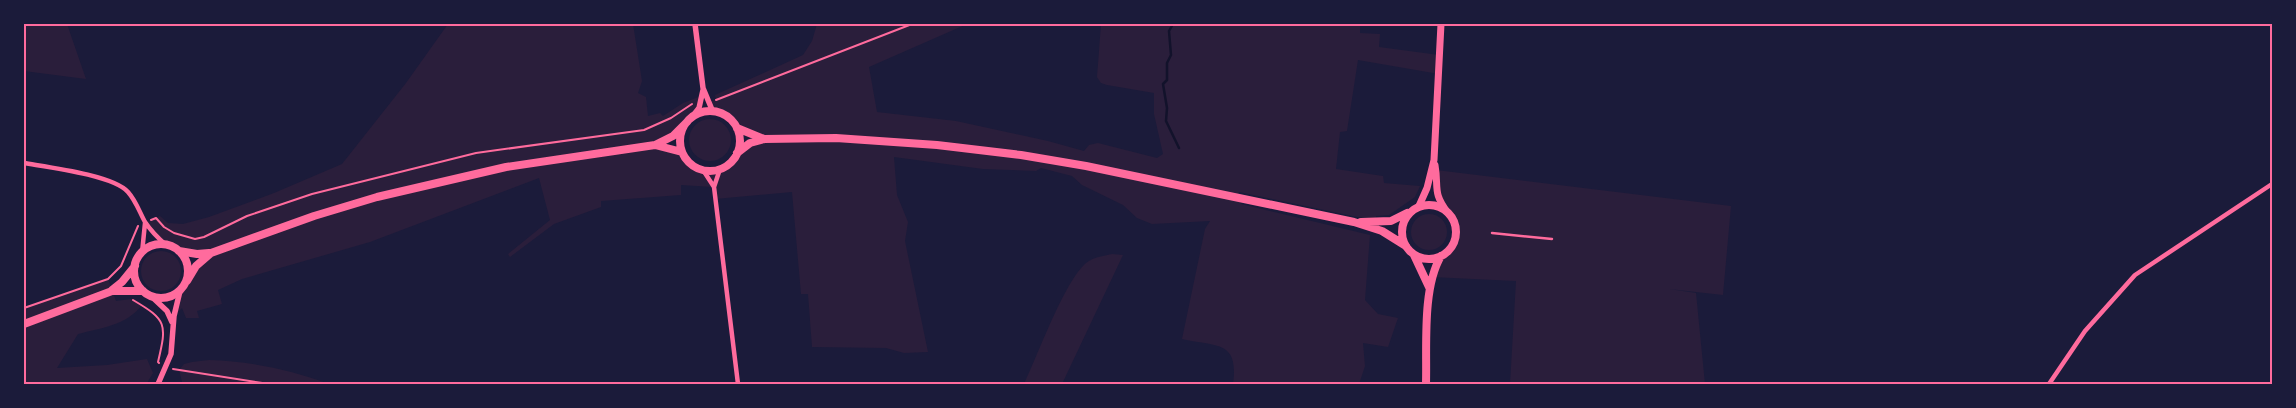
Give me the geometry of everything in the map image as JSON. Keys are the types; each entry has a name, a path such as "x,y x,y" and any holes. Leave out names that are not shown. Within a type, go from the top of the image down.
{"main road":[{"path":"1426,384 1429,287 1434,268 1456,237 1456,228 1439,201 1436,191 1434,160 1441,24"},
{"path":"24,324 112,290 122,282 135,266 142,253 149,247 166,245 179,251 197,254 211,253 314,216 418,187 506,167 655,145 673,136 699,114 713,112 727,117 737,128 764,139"},
{"path":"690,120 681,136 682,152 694,167 703,170 720,169 727,165 737,153 750,143 764,139 889,141 1021,154 1354,222 1382,231 1406,246 1414,254 1429,287"},
{"path":"737,128 740,145 737,153"},
{"path":"655,145 682,152"},
{"path":"1419,206 1427,188 1434,160"},
{"path":"1354,222 1390,221 1419,206 1435,205 1448,213"},
{"path":"1406,246 1403,239 1403,224 1411,211"},
{"path":"179,251 188,265 186,281"},
{"path":"135,266 138,284 143,291 151,296 166,298 180,291 196,266 211,253"},
{"path":"1414,254 1427,259 1441,256"},
{"path":"112,290 143,291"}],"street":[{"path":"695,24 703,88 713,112"},
{"path":"690,120 700,101 703,88"},
{"path":"24,163 94,177 120,185 134,199 145,222 156,237 166,245"},
{"path":"720,169 714,187 738,384"},
{"path":"703,170 714,187"},
{"path":"2049,384 2085,331 2135,275 2272,184"},
{"path":"142,253 145,222"},
{"path":"158,384 166,368 172,346 173,324 180,291"},
{"path":"151,296 167,311 173,324"}],"lane":[{"path":"1492,234 1552,239"}],"path":[{"path":"708,102 912,24"},
{"path":"24,308 108,279 121,266 126,257 136,227 156,218 164,227 174,233 184,237 199,238 247,216 312,194 476,153 644,130 671,118 694,102 700,101"},
{"path":"131,299 156,314 161,321 163,335 158,362 166,368 269,384"}],"shaded area":[{"path":"24,24 67,24 86,79 24,71"},
{"path":"448,24 633,24 642,81 638,93 646,97 648,116 660,113 663,116 683,103 701,96 692,117 656,144 682,152 694,167 712,171 727,165 737,153 763,139 737,128 727,117 713,112 708,102 716,100 715,95 803,55 812,41 817,24 967,24 869,67 877,112 956,121 1048,141 1084,151 1089,145 1098,143 1157,158 1163,154 1154,114 1154,93 1107,85 1101,83 1097,77 1101,24 1360,24 1360,33 1380,34 1379,47 1439,55 1439,74 1358,60 1347,131 1340,132 1336,169 1383,176 1384,183 1420,186 1415,197 1389,215 1376,216 1376,219 1357,217 1239,192 1237,198 1241,204 1370,235 1365,300 1378,314 1398,318 1388,347 1363,343 1365,366 1359,384 1233,384 1234,370 1229,353 1215,345 1182,339 1205,229 1210,221 1152,224 1137,218 1123,205 1082,185 1072,176 1041,168 1036,171 983,169 894,157 897,195 908,222 905,241 928,352 904,353 886,348 812,347 808,294 801,294 792,192 715,199 713,187 681,185 681,195 601,201 601,207 554,224 510,257 508,254 550,220 539,178 370,242 242,279 218,290 222,304 197,311 199,318 186,318 182,308 174,316 179,298 186,284 194,270 206,256 172,246 145,222 160,216 168,223 183,224 209,217 274,193 342,164 406,83"},
{"path":"706,119 714,119 725,125 731,140 725,155 714,161 706,161 695,155 689,144 689,136 695,125"},
{"path":"1436,170 1731,206 1723,295 1669,289 1696,293 1705,384 1510,384 1516,281 1432,277 1441,256 1452,245 1456,237 1453,219 1439,201"},
{"path":"1429,214 1436,215 1442,219 1446,225 1446,239 1442,245 1436,249 1429,250 1422,249 1416,245 1412,239 1411,232 1412,225 1416,219 1422,215"},
{"path":"165,251 172,254 178,260 181,271 180,279 172,288 165,291 157,291 150,288 142,279 141,267 144,260 153,252"},
{"path":"1112,254 1123,255 1062,384 1024,384 1060,302 1078,272 1089,261"},
{"path":"108,279 116,301 131,299 142,305 136,312 121,321 78,334 57,368 107,365 147,359 153,373 147,383 24,384 24,308"},
{"path":"209,360 270,367 300,374 329,384 187,384 182,382 179,370 184,364"}],"waterway":[{"path":"1173,24 1169,31 1171,55 1167,63 1167,80 1163,84 1167,108 1166,121 1179,148"}]}
